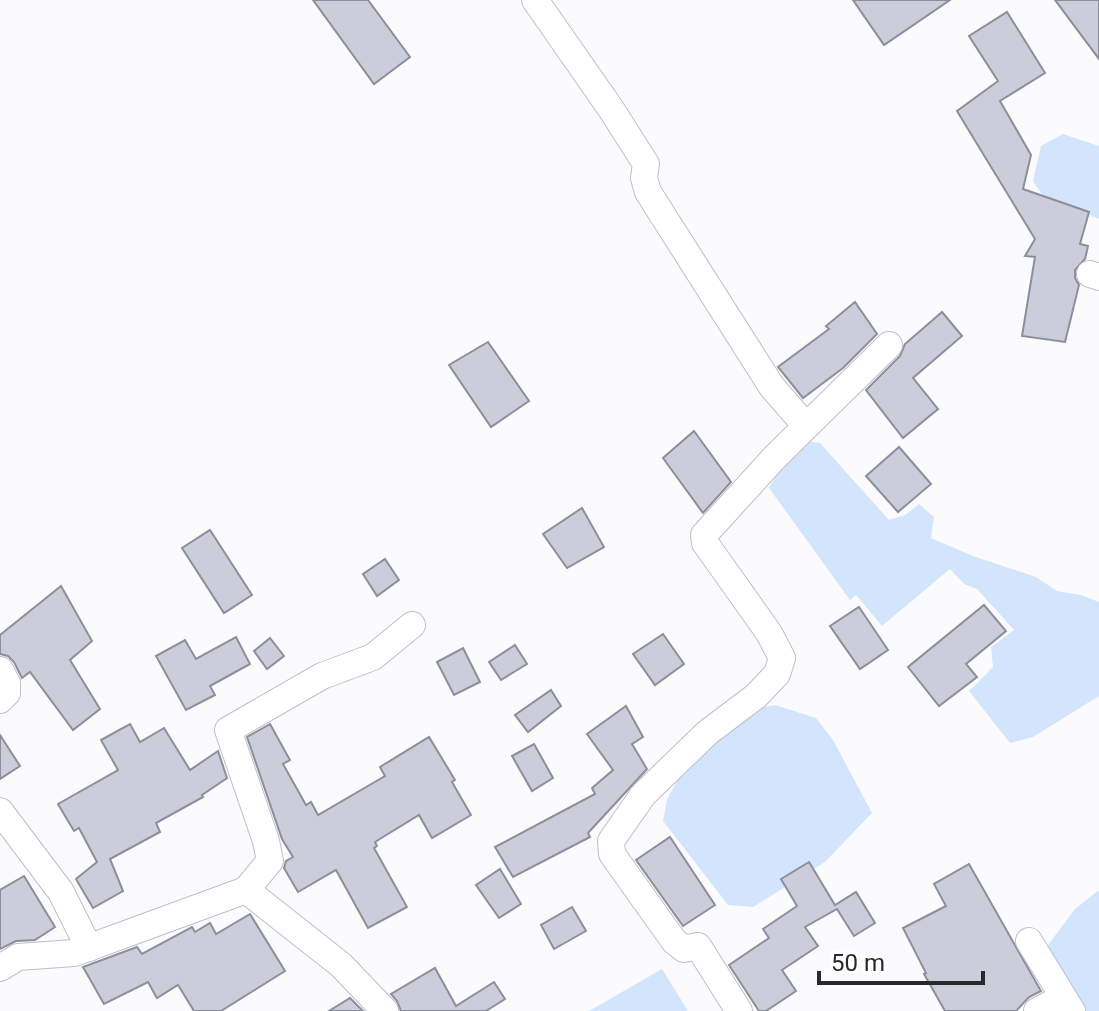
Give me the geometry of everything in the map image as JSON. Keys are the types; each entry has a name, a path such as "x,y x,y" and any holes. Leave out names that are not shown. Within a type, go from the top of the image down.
{"street":[{"path":"535,0 646,164 644,178 648,192 722,310 772,387 806,426"},
{"path":"739,1011 698,946 684,949 674,941 612,854 611,841 643,795 732,712 756,696 777,674 782,658 769,633 705,543 704,535 775,457 889,345"},
{"path":"0,968 18,957 74,953 246,890 270,861 228,730 322,676 373,657 412,625"},
{"path":"0,670 7,683 7,693 0,700"},
{"path":"0,811 61,892 89,948"},
{"path":"246,890 341,965 385,1011"},
{"path":"1029,941 1067,1005 1037,1011"}],"water":[{"path":"1063,134 1099,146 1099,219 1043,196 1033,181 1041,146"},
{"path":"804,441 820,443 889,520 905,515 919,504 934,517 931,538 1036,577 1057,591 1099,602 1099,696 1033,737 1010,743 969,691 993,667 991,647 1014,630 977,589 964,584 950,569 882,626 856,595 850,600 769,488 787,456"},
{"path":"775,705 816,718 833,740 872,813 825,862 753,907 728,905 663,821 667,799 685,767 750,710"},
{"path":"1099,890 1099,1011 1078,1011 1045,949 1075,909"},
{"path":"662,969 688,1011 589,1011"}],"building":[{"path":"313,0 368,0 410,57 374,84"},
{"path":"853,0 950,0 884,45"},
{"path":"1055,0 1099,0 1099,59"},
{"path":"1007,12 1045,73 1000,101 1031,155 1023,189 1089,212 1080,244 1088,246 1085,259 1075,270 1079,285 1065,342 1022,336 1035,257 1025,256 1035,239 957,111 998,81 969,36"},
{"path":"855,302 877,334 843,368 803,398 778,367 829,329 826,326"},
{"path":"942,312 962,336 913,378 938,409 903,438 866,390 900,356 905,344"},
{"path":"488,342 529,401 491,427 449,365"},
{"path":"694,431 731,482 703,513 663,458"},
{"path":"899,447 931,484 898,512 866,476"},
{"path":"582,508 604,547 567,568 543,534"},
{"path":"210,530 252,595 224,613 182,548"},
{"path":"385,559 399,580 377,596 363,574"},
{"path":"61,586 92,641 70,660 100,709 73,730 30,672 22,678 14,662 0,654 0,635"},
{"path":"984,605 1006,631 966,664 977,677 939,706 908,667"},
{"path":"859,607 888,650 860,669 830,626"},
{"path":"663,634 684,664 655,685 633,654"},
{"path":"236,637 250,664 210,686 215,695 186,710 156,656 185,640 196,659"},
{"path":"270,638 284,656 267,669 254,651"},
{"path":"515,645 527,664 501,680 489,662"},
{"path":"463,648 480,682 454,695 437,662"},
{"path":"551,690 561,706 528,732 515,715"},
{"path":"626,706 643,737 632,744 647,769 588,833 590,837 513,877 495,847 595,794 592,788 613,770 587,734"},
{"path":"130,724 140,742 164,728 190,770 218,751 227,778 203,797 156,823 160,832 110,859 123,891 93,908 76,879 97,862 79,828 74,831 58,804 118,770 101,740"},
{"path":"270,724 290,760 283,764 306,805 311,802 318,815 385,776 380,767 429,737 455,780 452,782 471,815 432,838 419,815 375,842 377,846 374,848 407,907 368,928 336,870 298,892 284,868 286,861 293,857 282,839 247,737"},
{"path":"0,735 20,766 0,779"},
{"path":"534,744 553,778 532,791 512,756"},
{"path":"670,837 715,905 683,926 636,860"},
{"path":"809,862 835,905 856,892 875,923 854,936 837,909 805,927 818,946 782,970 796,991 766,1011 759,1011 729,965 769,938 763,929 797,906 781,879"},
{"path":"969,864 1041,991 1029,997 1016,1011 945,1011 903,928 946,906 934,884"},
{"path":"500,869 521,904 499,918 476,885"},
{"path":"24,876 55,927 35,940 16,941 0,949 0,890"},
{"path":"572,907 586,931 554,949 541,925"},
{"path":"250,914 285,971 221,1011 194,1011 178,985 157,998 148,982 104,1004 83,967 137,947 142,954 192,927 195,932 210,923 216,934"},
{"path":"435,968 456,1006 494,982 505,999 486,1011 401,1011 391,994"},
{"path":"350,998 363,1011 329,1011"}]}
